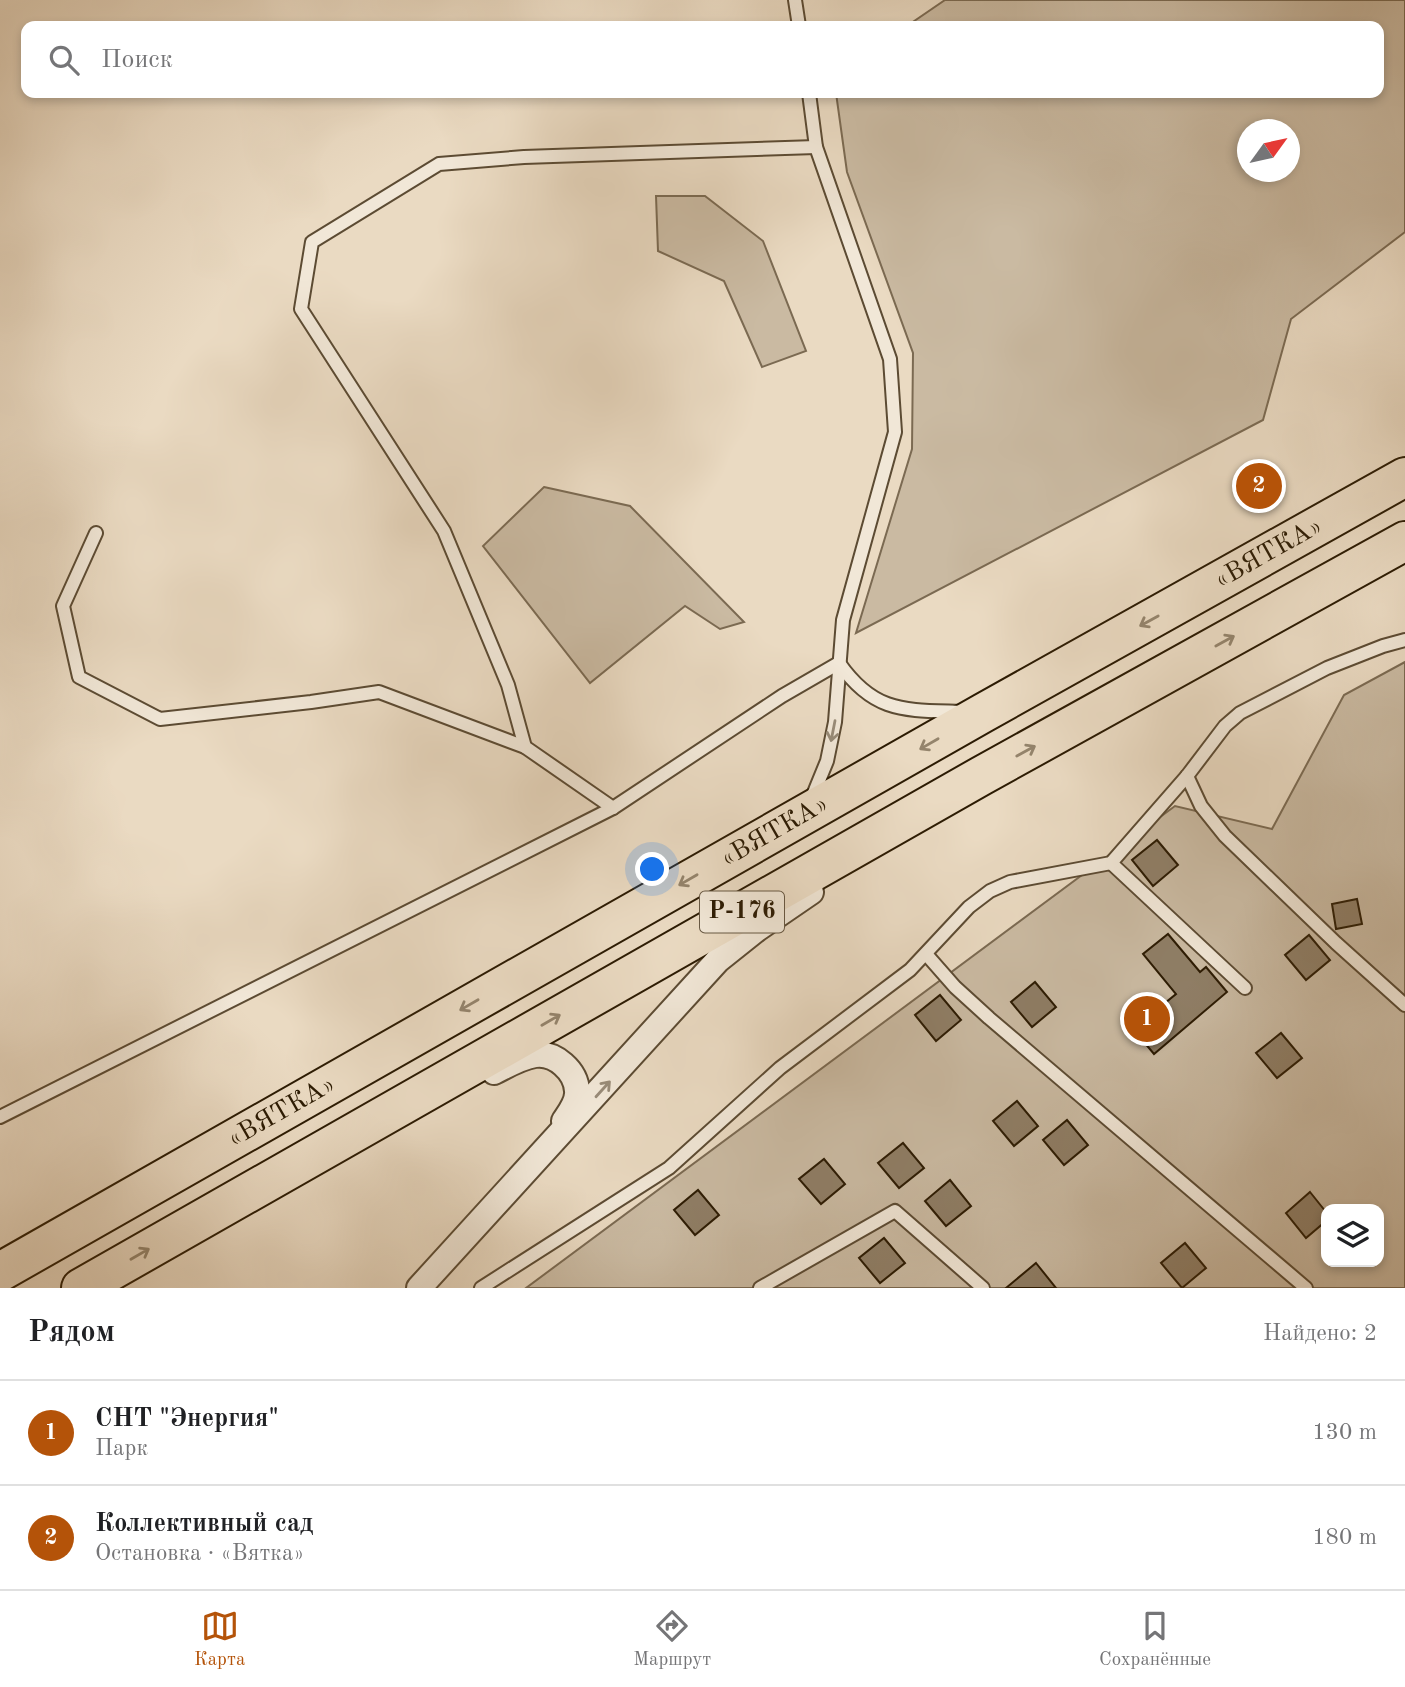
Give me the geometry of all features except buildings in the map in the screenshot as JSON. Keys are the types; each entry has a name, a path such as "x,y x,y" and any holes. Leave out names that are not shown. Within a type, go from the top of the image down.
{"highway":[{"name":"«ВЯТКА»","path":"0,1272 806,813 1405,477"},
{"name":"«ВЯТКА»","path":"81,1288 981,776 1405,541"}],"street":[{"path":"419,1288 718,960 757,929 981,776"},
{"path":"308,1158 524,1058 538,1055 560,1061 574,1079 577,1091 575,1102 555,1137"}],"lane":[{"path":"795,0 798,21"},
{"path":"806,813 827,761 835,722 843,620 895,432 890,359 816,146 810,98"},
{"path":"525,747 508,685 444,531 301,309 312,242 439,164 523,157 816,146"},
{"path":"96,533 63,606 79,677 160,719 379,692 525,747 613,808"},
{"path":"481,1288 669,1168 780,1068 910,970 969,907 990,891 1010,883 1111,863 1225,726 1240,713 1327,668 1405,640"},
{"path":"839,663 850,680 883,704 909,710 983,713"},
{"path":"0,1117 613,808 782,696 839,663"},
{"path":"1186,776 1201,806 1225,836 1405,1005"},
{"path":"1111,863 1245,988"},
{"path":"926,954 955,987 989,1018 1306,1288"},
{"path":"760,1288 895,1211 983,1288"}],"shaded area":[{"path":"945,0 1405,0 1405,232 1291,319 1263,420 856,633 912,449 913,353 847,172 837,98 1384,98 1384,21 914,21"},
{"path":"656,196 705,196 763,241 806,351 762,367 724,281 658,251"},
{"path":"544,487 630,506 744,622 720,629 685,606 590,683 483,546"},
{"path":"1405,662 1405,1288 526,1288 1175,806 1272,829 1344,695"}],"place":[{"name":"Коллективный сад","path":"1259,486"},
{"name":"СНТ \"Энергия\"","path":"1147,1019"}]}
